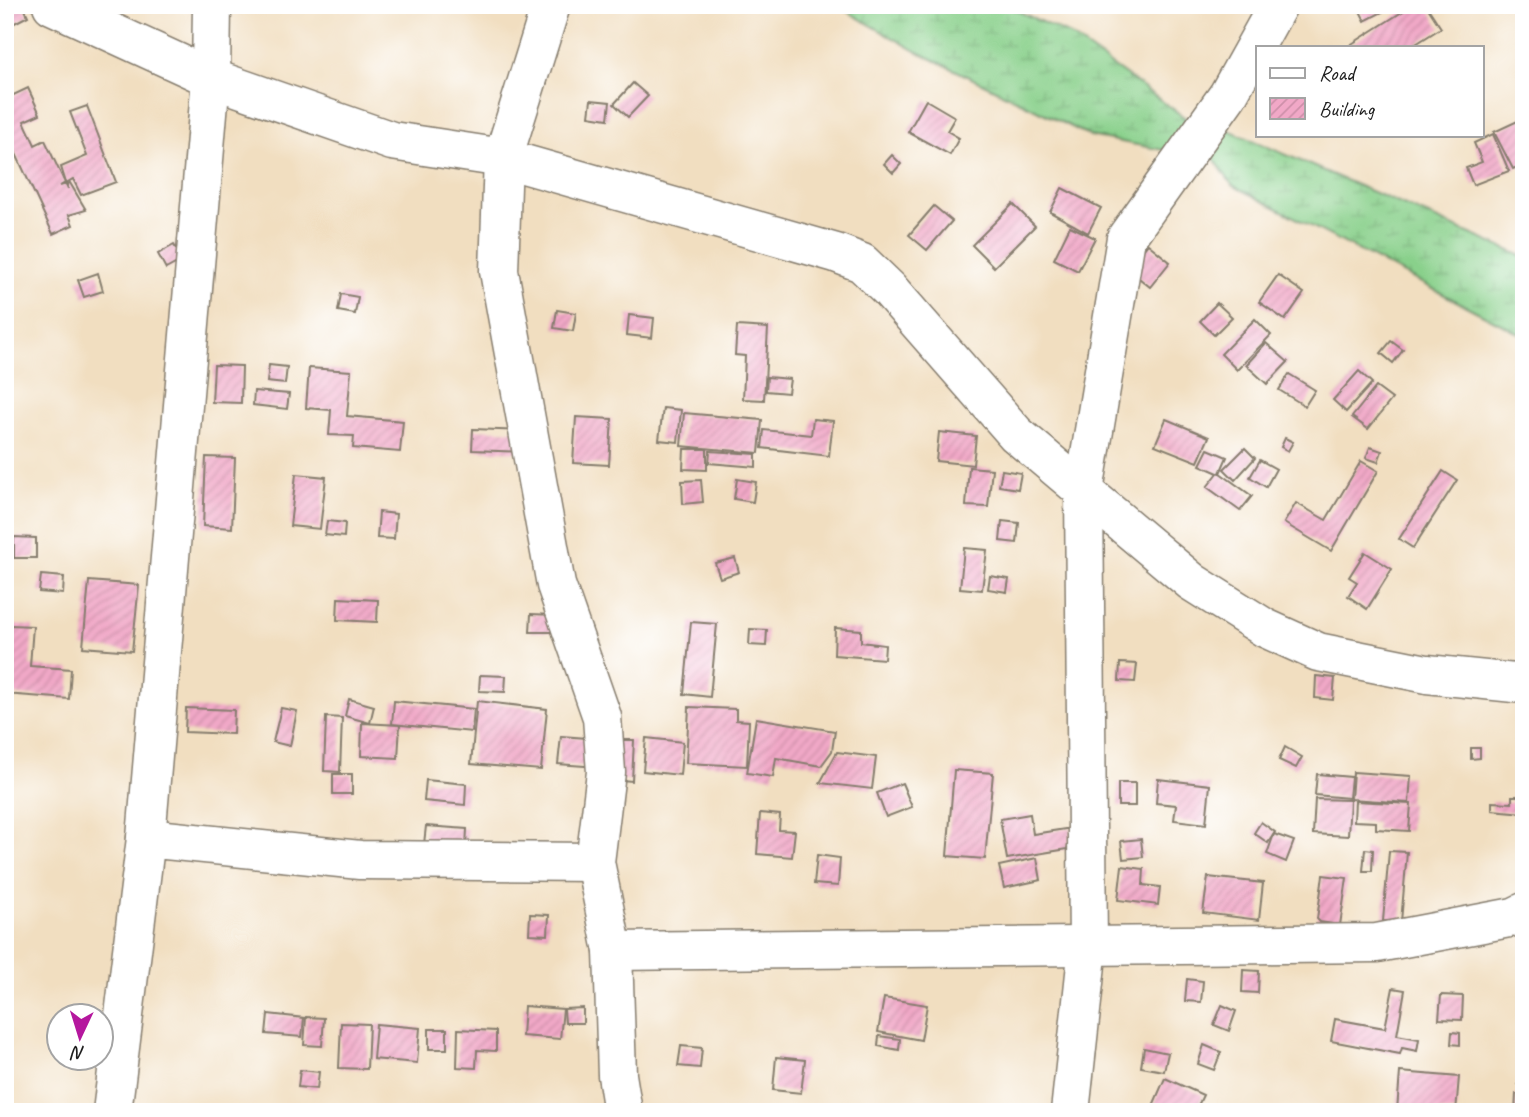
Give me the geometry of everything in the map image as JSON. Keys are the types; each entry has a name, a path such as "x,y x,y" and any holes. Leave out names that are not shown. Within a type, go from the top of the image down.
{"street":[{"path":"52,5 211,78 392,141 503,158 836,253 862,263 889,289 1016,434 1192,582 1265,628 1318,652 1427,674 1524,684"},
{"path":"112,1112 146,838 211,78 212,5"},
{"path":"551,5 503,158 499,271 556,585 602,717 606,772 595,862 613,951 617,1075 623,1112"},
{"path":"1070,1112 1087,946 1084,491 1126,238 1228,95 1278,5"},
{"path":"146,838 360,860 595,862"},
{"path":"613,951 1377,943 1514,917 1524,912"}],"green space":[{"path":"836,5 1005,5 1068,34 1187,119 1168,151 1090,136 918,52"},
{"path":"1224,128 1524,257 1524,336 1232,185 1211,154"}],"building":[{"path":"23,5 28,16 5,28 5,12"},
{"path":"1357,5 1389,5 1390,8 1365,21"},
{"path":"1413,5 1426,5 1441,28 1413,46 1350,45"},
{"path":"633,83 648,96 628,117 614,104"},
{"path":"28,88 40,114 24,121 35,145 45,140 65,183 60,186 66,184 68,189 67,184 70,183 86,210 69,215 73,225 53,234 5,130 5,99"},
{"path":"591,100 610,102 608,119 589,116"},
{"path":"926,100 955,117 947,131 959,138 950,155 908,132"},
{"path":"87,106 116,182 81,195 73,179 66,183 61,167 87,156 70,112"},
{"path":"1524,118 1524,164 1513,169 1494,132"},
{"path":"1493,134 1509,171 1473,185 1466,168 1482,162 1474,143"},
{"path":"892,155 901,164 893,173 884,164"},
{"path":"1062,188 1101,208 1088,233 1050,212"},
{"path":"1013,204 1035,226 994,267 972,245"},
{"path":"934,206 952,221 927,250 909,235"},
{"path":"1070,226 1095,238 1078,271 1054,259"},
{"path":"1148,244 1170,262 1150,287 1128,269"},
{"path":"174,245 182,260 166,269 158,254"},
{"path":"98,273 103,291 84,297 78,280"},
{"path":"1278,275 1304,293 1285,320 1259,302"},
{"path":"341,294 358,297 355,314 338,311"},
{"path":"1217,303 1232,317 1214,335 1200,321"},
{"path":"557,310 576,313 573,331 554,328"},
{"path":"629,315 654,318 652,338 627,335"},
{"path":"1255,319 1271,335 1237,370 1221,354"},
{"path":"737,326 768,328 764,400 743,399 745,356 735,355"},
{"path":"1391,341 1403,350 1393,363 1381,353"},
{"path":"1266,343 1288,362 1267,384 1246,365"},
{"path":"214,365 242,366 241,403 212,402"},
{"path":"269,365 287,367 285,384 267,382"},
{"path":"309,368 351,371 347,416 403,421 400,452 353,448 354,436 329,435 331,410 306,408"},
{"path":"1359,371 1372,383 1346,412 1333,400"},
{"path":"1289,374 1315,390 1305,406 1279,390"},
{"path":"767,377 790,379 788,393 766,391"},
{"path":"1376,387 1392,399 1368,429 1352,417"},
{"path":"254,391 289,394 287,409 253,405"},
{"path":"663,408 681,410 678,442 659,440"},
{"path":"684,413 762,420 759,453 681,446"},
{"path":"576,417 612,419 609,465 573,463"},
{"path":"813,419 833,421 829,456 762,448 764,430 811,435"},
{"path":"1166,419 1209,437 1198,462 1155,445"},
{"path":"473,429 525,431 524,452 472,450"},
{"path":"939,432 976,436 973,465 936,461"},
{"path":"1285,438 1293,442 1288,451 1281,447"},
{"path":"1370,447 1382,451 1378,462 1366,458"},
{"path":"1245,448 1255,458 1235,480 1224,469"},
{"path":"684,449 707,449 707,470 683,469"},
{"path":"1208,449 1227,457 1220,473 1252,496 1240,511 1207,487 1218,473 1200,465"},
{"path":"710,451 756,454 756,467 709,463"},
{"path":"206,457 235,458 232,528 203,526"},
{"path":"1260,460 1276,469 1266,487 1250,477"},
{"path":"1361,461 1378,471 1331,551 1284,523 1296,503 1326,520"},
{"path":"969,467 992,469 988,507 966,506"},
{"path":"1002,470 1021,473 1018,489 999,486"},
{"path":"1443,471 1457,480 1413,548 1399,539"},
{"path":"296,474 326,477 320,529 290,526"},
{"path":"737,479 756,482 753,502 734,499"},
{"path":"701,480 703,502 683,504 682,481"},
{"path":"379,512 396,514 394,539 377,538"},
{"path":"327,521 345,523 344,537 325,535"},
{"path":"1002,521 1019,523 1017,543 1000,541"},
{"path":"14,537 36,538 36,558 14,558"},
{"path":"964,548 987,550 982,590 960,588"},
{"path":"1365,552 1392,569 1367,609 1348,596 1357,582 1349,577"},
{"path":"735,558 739,572 720,578 715,563"},
{"path":"41,575 64,577 63,594 39,592"},
{"path":"990,576 1009,579 1007,592 988,589"},
{"path":"89,581 139,585 132,651 83,647"},
{"path":"338,598 378,600 377,622 337,620"},
{"path":"531,614 554,615 553,632 530,632"},
{"path":"691,622 717,624 710,697 684,694"},
{"path":"11,625 33,626 30,666 71,669 69,699 5,694"},
{"path":"835,628 861,630 861,642 885,645 884,659 834,655"},
{"path":"750,629 767,630 766,646 749,645"},
{"path":"1120,663 1137,664 1135,682 1119,681"},
{"path":"480,675 506,676 505,692 479,691"},
{"path":"1316,676 1335,678 1333,700 1315,698"},
{"path":"349,699 374,706 370,723 345,716"},
{"path":"394,701 474,709 472,732 392,724"},
{"path":"477,701 547,709 541,770 471,764"},
{"path":"689,707 736,709 736,720 749,721 747,766 686,763"},
{"path":"186,708 234,710 233,734 185,732"},
{"path":"281,708 297,711 290,746 273,742"},
{"path":"326,717 342,718 340,772 324,771"},
{"path":"756,718 835,731 832,751 821,766 776,758 773,777 747,773"},
{"path":"362,723 400,725 398,758 361,756"},
{"path":"561,736 600,739 598,767 558,764"},
{"path":"646,738 683,742 680,775 643,771"},
{"path":"612,740 634,740 632,781 610,779"},
{"path":"1285,747 1302,757 1296,768 1279,760"},
{"path":"1471,748 1480,748 1480,758 1471,759"},
{"path":"837,752 876,757 872,789 820,783"},
{"path":"954,770 993,773 985,859 947,856"},
{"path":"1353,772 1411,776 1409,803 1351,799"},
{"path":"333,774 352,774 352,794 333,794"},
{"path":"1317,774 1351,777 1349,798 1315,795"},
{"path":"1158,779 1210,785 1206,824 1174,820 1176,805 1156,803"},
{"path":"426,780 466,784 465,805 424,801"},
{"path":"902,783 912,807 886,817 877,793"},
{"path":"1118,783 1135,783 1135,806 1118,806"},
{"path":"1512,796 1524,796 1524,813 1492,810 1492,802 1512,803"},
{"path":"1315,799 1350,800 1348,836 1313,834"},
{"path":"1355,801 1411,804 1409,831 1376,829 1376,822 1354,821"},
{"path":"760,813 780,815 779,830 795,831 792,857 757,854"},
{"path":"1030,814 1033,834 1072,828 1067,849 1007,859 1000,819"},
{"path":"1261,822 1275,832 1268,843 1254,833"},
{"path":"426,826 467,829 466,847 424,844"},
{"path":"1274,834 1294,841 1286,862 1267,854"},
{"path":"1141,839 1143,857 1123,859 1121,841"},
{"path":"1365,849 1373,850 1372,871 1363,871"},
{"path":"1389,851 1407,852 1401,922 1383,921"},
{"path":"817,855 840,858 838,886 814,884"},
{"path":"1037,858 1041,880 1004,888 999,866"},
{"path":"1122,866 1144,869 1143,885 1160,887 1158,905 1118,900"},
{"path":"1323,875 1347,878 1340,925 1320,922 1317,919"},
{"path":"1208,877 1263,883 1259,920 1203,913"},
{"path":"530,914 549,915 548,935 529,934"},
{"path":"1243,970 1259,971 1258,993 1242,992"},
{"path":"1187,979 1203,981 1201,1002 1185,1001"},
{"path":"1393,988 1405,990 1397,1035 1419,1039 1417,1051 1402,1048 1400,1054 1331,1041 1335,1019 1385,1028"},
{"path":"1441,995 1463,996 1462,1020 1439,1019"},
{"path":"884,998 927,1005 921,1040 878,1032"},
{"path":"1222,1005 1236,1011 1229,1031 1214,1025"},
{"path":"524,1006 563,1009 560,1039 522,1036"},
{"path":"583,1008 583,1023 565,1023 564,1009"},
{"path":"268,1014 304,1018 302,1037 266,1034"},
{"path":"306,1017 324,1018 322,1046 304,1045"},
{"path":"341,1023 369,1024 367,1069 339,1068"},
{"path":"376,1024 420,1028 417,1063 373,1059"},
{"path":"429,1029 447,1029 447,1049 429,1049"},
{"path":"458,1029 496,1031 496,1051 477,1050 476,1068 457,1067"},
{"path":"1452,1032 1460,1033 1460,1045 1451,1044"},
{"path":"879,1036 900,1039 899,1050 878,1046"},
{"path":"1204,1045 1221,1052 1214,1070 1198,1064"},
{"path":"681,1046 702,1048 700,1068 678,1066"},
{"path":"1144,1048 1168,1053 1164,1071 1141,1067"},
{"path":"776,1057 805,1060 801,1093 773,1090"},
{"path":"1519,1059 1524,1059 1524,1084 1518,1084"},
{"path":"300,1070 319,1072 317,1089 298,1087"},
{"path":"1400,1072 1459,1077 1456,1112 1397,1111"},
{"path":"1165,1078 1203,1095 1195,1112 1160,1112 1152,1108"},
{"path":"1516,1094 1524,1094 1524,1112 1515,1112"}]}
